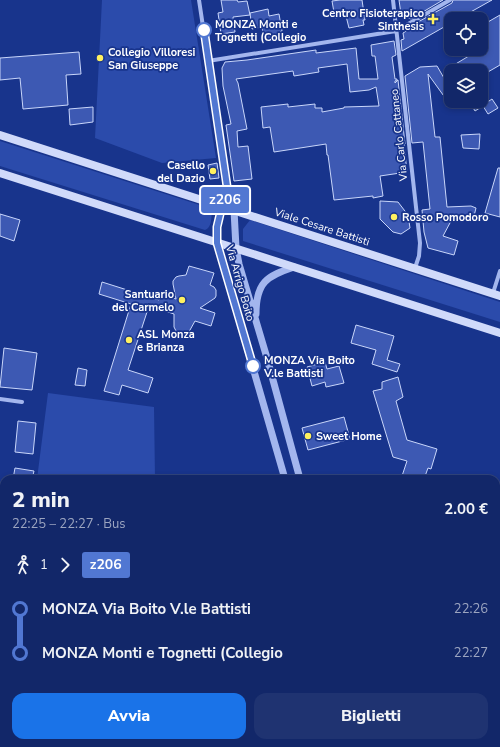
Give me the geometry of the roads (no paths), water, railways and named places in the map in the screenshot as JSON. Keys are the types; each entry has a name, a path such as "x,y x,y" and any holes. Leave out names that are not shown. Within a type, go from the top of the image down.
{"main road":[{"name":"Viale Cesare Battisti","path":"0,135 497,295"},
{"path":"0,173 500,333"}],"street":[{"path":"199,0 228,193"},
{"name":"Via Carlo Cattaneo","path":"393,0 420,242 419,256 414,268"},
{"path":"208,61 396,31 450,0"},
{"name":"Via Arrigo Boito","path":"228,193 222,206 217,227 217,243 284,475"},
{"name":"Via Arrigo Boito","path":"228,193 234,210 238,264 267,358 299,475"},
{"path":"258,330 256,304 260,288 266,280 272,276 294,267"},
{"path":"497,295 500,271"},
{"path":"0,399 22,402"}],"place":[{"name":"Centro Fisioterapico Sinthesis","path":"433,19"},
{"name":"MONZA Monti e Tognetti (Collegio","path":"204,30"},
{"name":"Collegio Villoresi San Giuseppe","path":"100,58"},
{"name":"Casello del Dazio","path":"213,171"},
{"name":"Rosso Pomodoro","path":"394,217"},
{"name":"Santuario del Carmelo","path":"182,300"},
{"name":"ASL Monza e Brianza","path":"129,340"},
{"name":"MONZA Via Boito V.le Battisti","path":"253,366"},
{"name":"Sweet Home","path":"308,436"}]}
